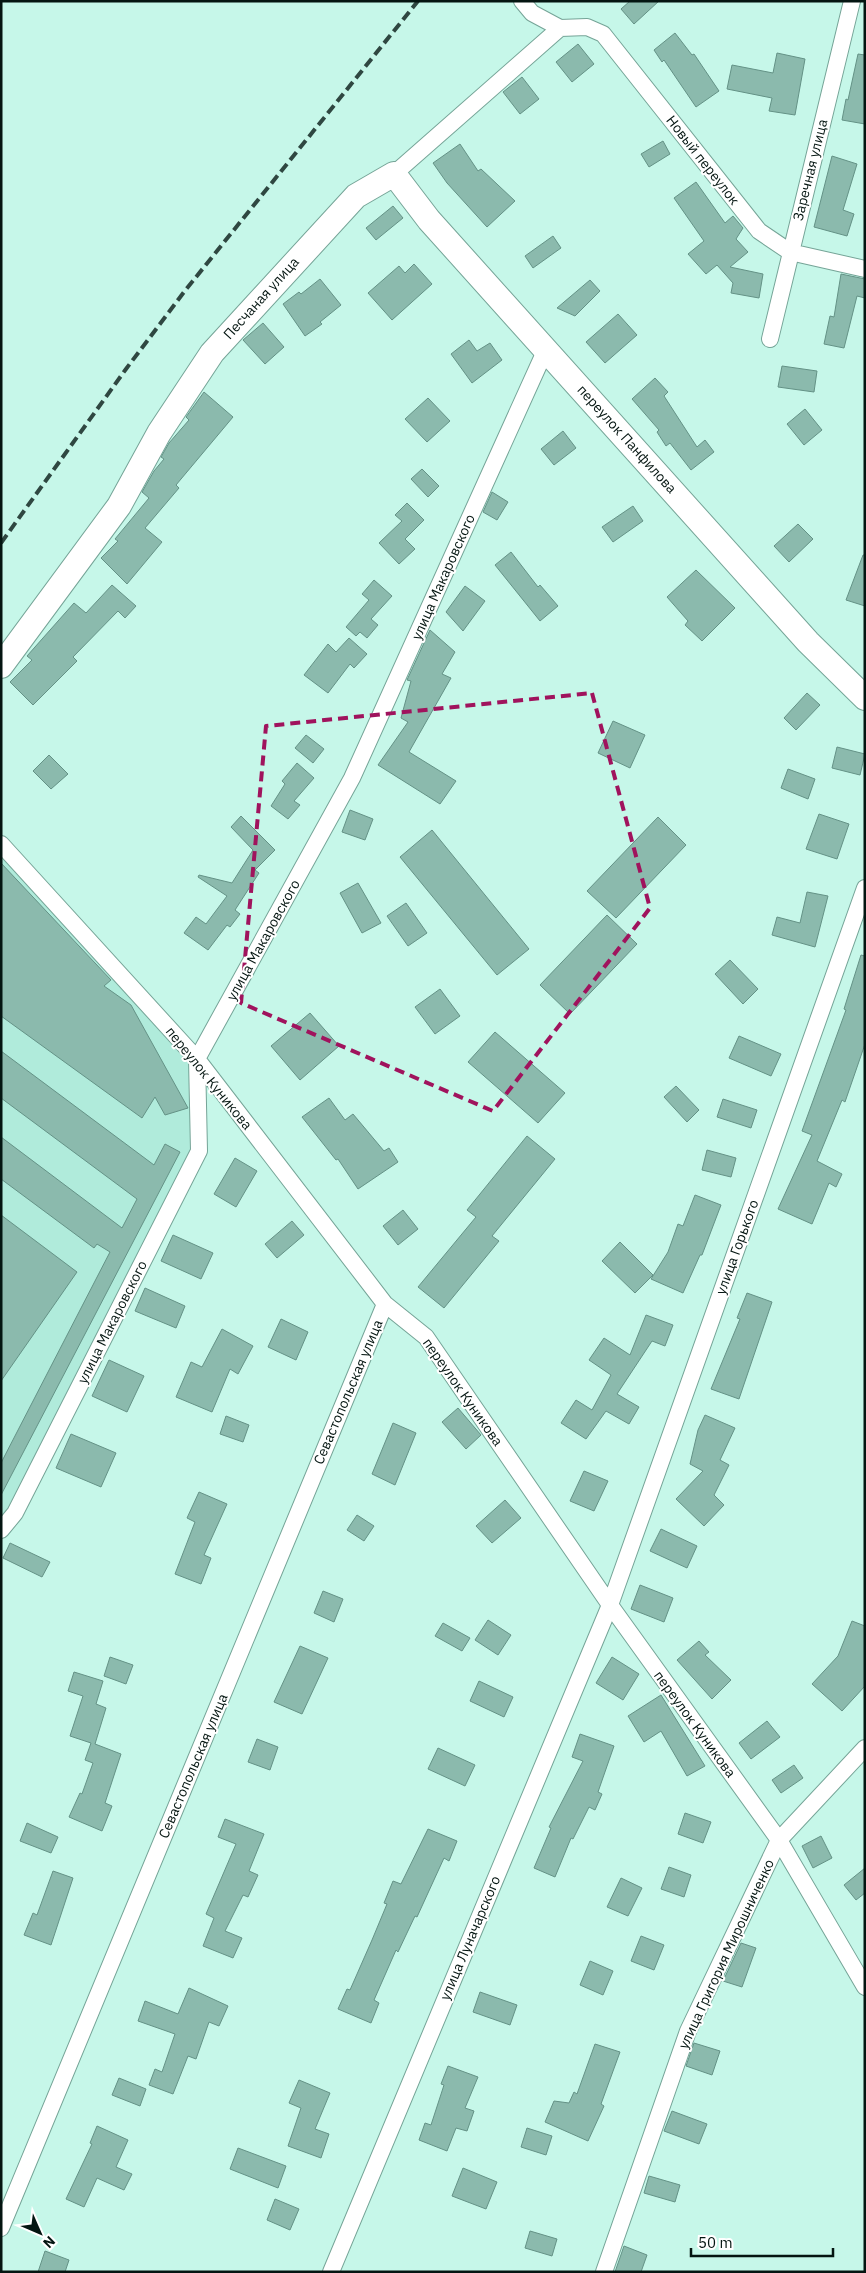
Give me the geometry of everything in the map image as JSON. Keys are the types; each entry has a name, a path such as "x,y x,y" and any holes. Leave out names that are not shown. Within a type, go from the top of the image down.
{"street":[{"path":"522,1 532,14 560,28"},
{"name":"Заречная улица","path":"770,339 852,1"},
{"name":"Песчаная улица","path":"1,666 119,506 159,433 212,353 356,196 394,174 560,28"},
{"name":"Новый переулок","path":"560,28 587,28 603,34 759,231 790,252 865,269"},
{"name":"переулок Панфилова","path":"394,174 429,220 546,348 808,642 865,698"},
{"name":"улица Макаровского","path":"1,1530 15,1512 199,1151 197,1059 352,778 546,348"},
{"name":"переулок Куникова","path":"1,844 197,1059 384,1304 426,1337 610,1605 779,1840 865,1987"},
{"name":"улица Горького","path":"610,1605 865,888"},
{"name":"Севастопольская улица","path":"1,2228 384,1304"},
{"name":"улица Луначарского","path":"331,2272 610,1605"},
{"name":"улица Григория Мирошниченко","path":"604,2272 688,2031 779,1840 865,1748"}],"highlighted area":[{"path":"592,693 650,908 493,1111 241,1003 266,726"}],"shaded area":[{"path":"1,849 194,1061 196,1151 8,1508 1,1516"}],"building":[{"path":"630,1 659,1 634,24 621,9"},
{"path":"675,33 692,55 694,54 719,91 696,107 664,60 662,62 654,50"},
{"path":"578,44 594,64 572,82 556,62"},
{"path":"777,53 805,59 795,115 769,111 772,98 727,89 732,65 773,73"},
{"path":"858,54 865,55 865,124 842,120"},
{"path":"522,77 539,99 520,114 503,92"},
{"path":"663,141 670,154 649,167 641,154"},
{"path":"460,144 478,171 481,169 515,201 487,227 447,183 433,163"},
{"path":"832,156 857,164 843,210 854,214 847,236 814,227"},
{"path":"696,182 725,223 733,216 743,228 736,239 748,252 730,267 763,274 759,298 731,293 733,283 717,265 706,274 688,254 704,241 674,198"},
{"path":"393,206 403,218 376,240 366,228"},
{"path":"553,236 561,248 533,268 525,256"},
{"path":"414,264 432,284 392,320 368,293 399,266 405,273"},
{"path":"841,274 865,279 865,298 857,296 844,348 824,344 830,316 834,317"},
{"path":"320,279 341,305 320,322 322,324 305,336 283,304 299,292 301,294"},
{"path":"590,280 600,291 575,316 557,308"},
{"path":"618,314 637,335 605,363 586,342"},
{"path":"263,323 284,347 265,364 243,340"},
{"path":"469,340 477,351 490,343 502,360 472,383 451,354"},
{"path":"782,366 817,371 814,392 778,387"},
{"path":"655,378 668,392 664,396 697,447 705,440 714,452 691,470 670,443 666,446 657,432 659,430 632,399"},
{"path":"204,392 233,417 176,485 179,488 145,528 162,542 127,584 101,558 118,541 115,539 149,498 142,492 154,471 164,459 161,457 169,443 189,420 186,417"},
{"path":"428,398 450,421 427,442 405,419"},
{"path":"805,409 822,430 804,445 787,424"},
{"path":"563,431 576,448 554,465 541,449"},
{"path":"422,469 439,486 428,497 411,479"},
{"path":"492,492 508,502 497,520 483,512"},
{"path":"407,503 424,520 405,539 415,549 399,564 379,543 402,521 395,515"},
{"path":"633,506 643,521 613,542 602,527"},
{"path":"798,524 813,539 789,562 774,546"},
{"path":"511,552 538,587 540,585 558,606 540,621 495,565"},
{"path":"863,555 865,555 865,606 846,600"},
{"path":"696,570 735,608 702,641 685,625 688,621 667,597"},
{"path":"374,580 392,596 371,619 378,625 367,638 360,632 356,636 346,627 369,600 362,594"},
{"path":"112,585 136,606 125,618 118,611 73,657 77,661 33,705 10,682 32,660 27,656 74,603 86,613"},
{"path":"465,586 485,601 463,631 446,612"},
{"path":"430,630 455,652 442,674 451,678 409,752 456,781 440,804 378,765 408,722 401,718 411,681 407,680"},
{"path":"349,638 367,654 354,668 350,664 328,693 304,675 328,644 336,652"},
{"path":"807,693 820,705 796,730 784,718"},
{"path":"613,721 645,735 630,768 598,753"},
{"path":"306,735 324,749 313,763 295,748"},
{"path":"837,747 865,754 860,775 832,768"},
{"path":"49,755 68,774 51,789 33,771"},
{"path":"297,763 314,778 294,801 300,805 288,819 271,806 285,784 282,781"},
{"path":"788,769 815,779 808,799 781,788"},
{"path":"350,810 373,819 365,840 342,832"},
{"path":"819,814 849,824 837,859 806,849"},
{"path":"241,816 275,850 255,870 259,873 235,910 240,914 230,927 227,925 208,950 184,933 196,917 206,924 227,896 198,877 199,875 232,883 253,850 231,827"},
{"path":"658,817 686,845 616,918 587,891"},
{"path":"432,830 529,949 497,975 400,857"},
{"path":"1,863 111,980 104,986 131,1005 188,1108 165,1115 155,1097 142,1118 1,1016"},
{"path":"358,883 381,923 362,933 340,893"},
{"path":"807,892 828,896 815,947 772,935 777,917 800,923"},
{"path":"406,903 427,933 408,946 387,916"},
{"path":"607,915 637,944 570,1014 540,985"},
{"path":"861,955 865,956 865,1044 845,1102 842,1100 817,1161 842,1174 836,1187 829,1183 812,1224 778,1209 812,1135 802,1131 846,1010 844,1009"},
{"path":"730,960 758,989 743,1004 715,974"},
{"path":"440,989 460,1016 435,1034 415,1007"},
{"path":"310,1013 339,1046 300,1080 271,1046"},
{"path":"495,1032 565,1093 538,1123 468,1062"},
{"path":"739,1036 781,1054 771,1076 729,1058"},
{"path":"1,1051 154,1165 165,1144 180,1152 1,1495 1,1463 110,1252 97,1244 94,1248 1,1179 1,1137 122,1228 137,1199 1,1098"},
{"path":"676,1086 699,1110 687,1122 664,1097"},
{"path":"329,1098 345,1120 353,1114 384,1151 389,1148 398,1162 358,1189 338,1159 336,1160 302,1117"},
{"path":"723,1099 757,1110 751,1128 717,1117"},
{"path":"527,1136 555,1159 492,1236 499,1241 444,1308 418,1287 476,1217 467,1210"},
{"path":"707,1150 736,1158 731,1177 702,1170"},
{"path":"235,1158 257,1171 236,1207 214,1194"},
{"path":"695,1195 721,1205 702,1255 700,1255 683,1293 651,1279 668,1252 678,1224 683,1226"},
{"path":"403,1210 418,1229 398,1245 383,1226"},
{"path":"1,1215 77,1272 1,1381"},
{"path":"292,1221 304,1235 277,1258 265,1244"},
{"path":"173,1235 213,1253 201,1279 161,1261"},
{"path":"620,1242 653,1275 635,1293 602,1261"},
{"path":"145,1288 185,1306 176,1328 135,1311"},
{"path":"747,1293 772,1302 739,1399 711,1389 740,1319 737,1318"},
{"path":"646,1315 673,1325 665,1346 652,1341 617,1394 639,1407 629,1424 606,1411 586,1439 561,1423 576,1400 592,1410 611,1375 589,1360 604,1338 630,1355"},
{"path":"281,1319 308,1332 296,1360 268,1347"},
{"path":"222,1329 253,1346 238,1374 230,1369 212,1412 176,1397 191,1362 202,1367"},
{"path":"109,1360 144,1376 127,1412 92,1396"},
{"path":"458,1408 481,1435 466,1449 442,1422"},
{"path":"705,1415 735,1428 720,1460 729,1465 714,1495 724,1505 704,1526 676,1499 703,1471 690,1464 698,1430"},
{"path":"226,1416 249,1425 243,1442 220,1434"},
{"path":"393,1423 416,1433 395,1485 372,1474"},
{"path":"71,1434 116,1453 101,1487 56,1468"},
{"path":"584,1471 608,1481 594,1511 570,1501"},
{"path":"199,1492 227,1504 204,1555 211,1558 201,1584 175,1574 195,1522 187,1518"},
{"path":"505,1500 521,1518 492,1543 476,1526"},
{"path":"357,1515 374,1526 364,1541 347,1530"},
{"path":"661,1529 697,1546 687,1568 650,1551"},
{"path":"10,1543 50,1562 42,1577 3,1558"},
{"path":"640,1585 673,1598 664,1622 631,1609"},
{"path":"323,1591 343,1599 334,1622 314,1613"},
{"path":"488,1620 511,1635 498,1655 475,1640"},
{"path":"852,1621 865,1626 865,1686 842,1711 812,1684 838,1656"},
{"path":"443,1623 470,1638 462,1651 435,1636"},
{"path":"699,1641 709,1652 705,1655 731,1680 712,1699 677,1660"},
{"path":"300,1646 328,1658 302,1714 274,1702"},
{"path":"110,1657 133,1665 126,1684 104,1676"},
{"path":"612,1657 639,1674 623,1700 596,1683"},
{"path":"74,1672 103,1681 96,1704 106,1708 95,1744 121,1754 105,1803 112,1806 102,1831 69,1817 80,1793 82,1794 93,1763 85,1760 91,1743 70,1736 83,1696 68,1691"},
{"path":"479,1681 513,1697 504,1717 470,1701"},
{"path":"661,1695 705,1766 687,1776 661,1731 644,1742 628,1716"},
{"path":"767,1721 780,1737 751,1759 739,1743"},
{"path":"580,1734 614,1746 598,1792 602,1794 595,1810 589,1807 573,1839 571,1838 555,1877 534,1868 551,1828 549,1827 583,1761 572,1757"},
{"path":"257,1739 278,1747 270,1770 248,1762"},
{"path":"438,1748 475,1765 465,1786 428,1769"},
{"path":"794,1765 803,1778 781,1793 772,1780"},
{"path":"685,1813 711,1822 703,1843 678,1834"},
{"path":"225,1819 264,1834 249,1871 258,1875 248,1897 243,1895 225,1931 242,1938 233,1958 203,1946 214,1918 206,1914 236,1844 218,1837"},
{"path":"27,1823 58,1837 51,1853 20,1841"},
{"path":"428,1829 457,1841 449,1861 444,1858 417,1917 415,1916 398,1952 396,1950 374,2000 379,2003 371,2023 338,2009 347,1989 350,1990 372,1940 387,1904 384,1903 393,1881 401,1884"},
{"path":"821,1836 832,1858 813,1868 802,1846"},
{"path":"669,1867 691,1875 684,1897 661,1889"},
{"path":"865,1868 865,1893 856,1900 844,1885"},
{"path":"53,1871 73,1878 51,1945 24,1935 33,1913 37,1915"},
{"path":"621,1878 642,1888 628,1916 607,1907"},
{"path":"641,1936 664,1945 654,1970 631,1961"},
{"path":"741,1943 756,1948 742,1987 723,1981"},
{"path":"590,1961 613,1971 603,1995 580,1985"},
{"path":"189,1988 228,2006 219,2026 209,2022 196,2059 188,2056 173,2094 149,2085 155,2069 162,2072 175,2034 138,2021 145,2001 178,2014"},
{"path":"480,1992 517,2005 510,2025 473,2012"},
{"path":"694,2043 720,2051 712,2075 686,2066"},
{"path":"595,2044 620,2052 601,2104 604,2106 588,2141 545,2122 554,2101 569,2103 574,2092 577,2094"},
{"path":"448,2066 478,2077 465,2108 474,2111 467,2131 456,2128 447,2151 419,2140 425,2123 431,2125 444,2085 441,2084"},
{"path":"119,2078 146,2089 140,2106 112,2095"},
{"path":"299,2080 330,2093 315,2129 329,2134 321,2158 288,2146 301,2108 289,2103"},
{"path":"672,2111 707,2124 699,2144 664,2131"},
{"path":"97,2126 128,2140 116,2167 132,2174 124,2190 97,2178 84,2207 66,2199 92,2144 90,2143"},
{"path":"527,2128 552,2136 546,2155 521,2147"},
{"path":"238,2148 286,2166 278,2188 230,2169"},
{"path":"463,2168 497,2182 486,2209 452,2196"},
{"path":"649,2176 680,2185 675,2202 644,2193"},
{"path":"275,2199 299,2209 290,2230 267,2220"},
{"path":"530,2231 557,2239 552,2256 525,2248"},
{"path":"624,2246 647,2255 641,2272 615,2272"},
{"path":"45,2251 69,2260 65,2272 38,2272"}],"railway":[{"path":"1,543 126,369 184,292 418,1"}]}
